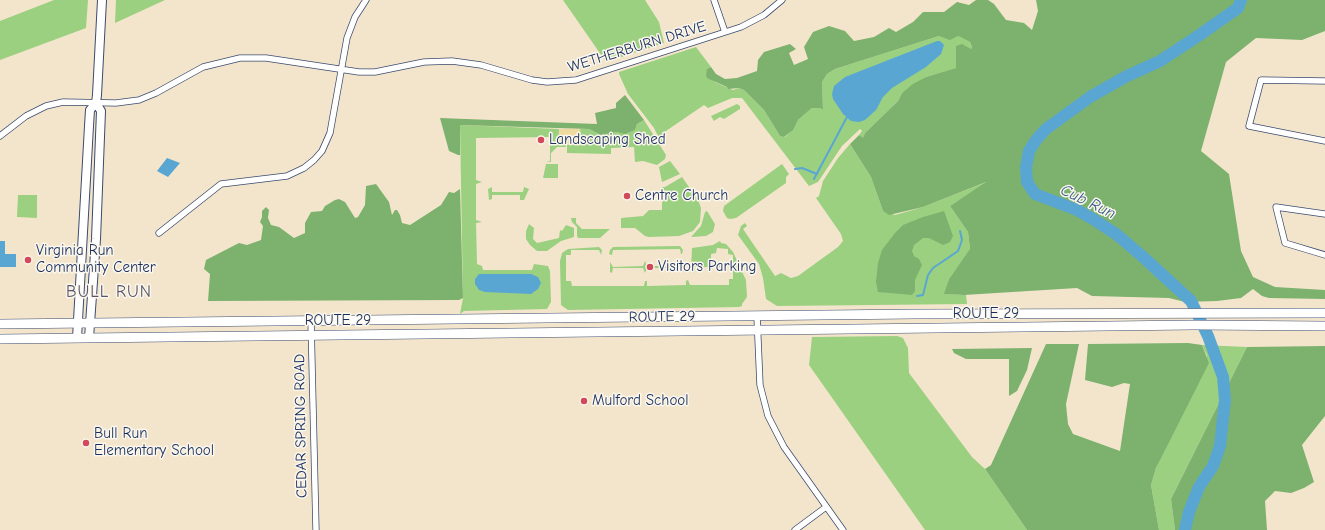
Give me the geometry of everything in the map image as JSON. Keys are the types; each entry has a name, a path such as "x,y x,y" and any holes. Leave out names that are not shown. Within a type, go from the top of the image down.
{"main road":[{"path":"77,338 90,110 96,103 102,0"},
{"path":"90,338 96,239 101,110 96,103"},
{"name":"ROUTE 29","path":"0,324 757,316 1325,313"},
{"name":"ROUTE 29","path":"0,339 1194,325 1325,326"}],"street":[{"path":"159,233 221,184 287,176 304,168 322,151 330,133 341,70 351,25 366,0"},
{"path":"714,0 725,32"},
{"name":"WETHERBURN DRIVE","path":"0,136 26,116 46,106 63,102 116,103 139,100 156,93 203,67 240,58 266,58 341,70 375,72 424,62 452,61 481,65 532,80 547,82 569,81 589,76 752,22 764,15 782,0"},
{"path":"1325,81 1261,80 1249,126 1325,141"},
{"path":"1325,214 1276,207 1285,243 1325,255"},
{"path":"757,316 760,385 768,416 784,447 843,530"},
{"name":"CEDAR SPRING ROAD","path":"311,321 316,530"},
{"path":"795,530 826,507"}],"green space":[{"path":"54,0 88,0 86,28 0,60 0,21"},
{"path":"116,0 165,0 115,23"},
{"path":"563,0 645,0 659,22 664,43 606,62"},
{"path":"976,0 988,0 994,4 1006,20 1024,23 1032,30 1038,11 1036,0 1325,0 1325,31 1302,40 1256,38 1226,62 1201,151 1229,174 1241,251 1253,277 1275,287 1325,290 1325,299 1269,298 1262,296 1253,289 1241,298 1217,301 1185,302 1169,298 1092,296 1077,288 964,295 944,294 949,279 970,249 968,232 950,206 986,182 923,207 889,215 883,211 871,177 850,144 859,135 863,138 865,133 898,101 902,93 913,84 926,77 956,68 956,46 962,44 971,49 972,47 970,42 958,36 950,40 939,36 835,69 827,74 822,82 823,110 820,108 812,108 798,120 793,130 784,137 780,136 764,110 744,90 739,88 728,89 727,87 707,78 706,75 707,69 711,67 716,74 725,79 737,78 757,71 758,60 764,52 790,44 796,49 789,53 794,65 808,59 804,47 813,32 829,26 845,31 854,41 874,37 889,28 896,32 913,22 923,12 944,12 957,2 969,5"},
{"path":"939,36 958,36 970,42 972,47 971,49 956,46 957,68 926,77 902,93 898,101 865,133 863,139 859,135 862,131 860,129 842,146 818,182 809,186 742,98 732,98 708,108 704,105 663,133 665,138 662,142 663,146 654,128 628,94 619,74 619,72 696,47 711,67 707,69 715,82 733,90 739,88 744,90 764,110 780,136 785,137 792,130 798,120 812,108 820,108 823,110 822,82 827,74 835,69"},
{"path":"625,95 644,120 637,124 635,130 625,134 617,132 601,135 589,129 460,125 460,155 449,151 440,118 597,124 595,113 616,108 616,103"},
{"path":"737,104 740,106 740,109 724,119 720,117 714,121 711,116"},
{"path":"644,120 666,155 665,159 657,165 643,161 635,162 634,147 611,148 611,154 567,153 567,145 581,145 580,129 589,129 601,135 617,132 627,133 635,130 637,124"},
{"path":"460,125 559,129 559,145 566,145 566,147 557,147 551,153 551,162 546,161 550,161 550,137 476,138 476,180 482,182 476,184 476,220 482,222 476,223 477,264 482,266 483,270 532,270 534,264 548,266 550,271 551,302 547,309 464,311 460,314 463,298"},
{"path":"850,144 871,177 883,211 895,215 923,207 989,181 950,206 968,232 970,250 949,279 945,294 966,295 967,304 777,306 766,299 759,264 738,235 741,226 745,223 747,226 743,229 775,276 781,273 791,278 798,276 838,247 843,241 841,234 816,198 819,196 823,181 838,158"},
{"path":"670,161 680,174 662,182 659,167"},
{"path":"546,164 558,164 558,178 543,178"},
{"path":"782,164 789,174 786,177 786,183 736,218 727,218 723,211 724,206"},
{"path":"682,177 698,200 701,208 700,222 693,231 679,236 649,237 645,236 635,228 621,228 621,218 643,216 649,210 662,210 662,197 664,195 662,193 662,187 665,187"},
{"path":"376,184 389,202 392,215 395,210 397,210 402,223 410,225 441,205 449,192 454,193 460,189 463,298 459,300 208,301 210,274 204,269 206,260 239,243 247,245 261,240 263,226 260,222 262,211 266,207 269,210 268,218 271,225 279,227 294,238 305,233 305,223 311,212 322,211 325,206 335,200 339,199 345,202 355,218 358,217 365,205 366,186"},
{"path":"492,187 492,192 523,192 524,187 529,189 524,200 520,200 520,195 492,195 492,199 489,200 488,189"},
{"path":"18,195 37,195 37,218 17,217"},
{"path":"707,211 715,224 713,232 706,236 691,237 701,226 705,212"},
{"path":"944,211 953,236 950,242 943,245 929,238 923,238 914,245 912,251 914,256 919,259 922,265 915,280 915,291 912,295 878,292 876,282 878,263 882,250 895,233 903,225"},
{"path":"571,218 576,218 576,223 582,229 610,229 600,238 578,238 577,227 572,222"},
{"path":"529,224 534,228 533,239 537,243 559,238 560,230 562,231 566,225 574,228 574,237 561,241 547,251 537,251 526,239 526,231"},
{"path":"720,241 721,243 726,244 733,252 746,280 747,297 742,306 568,310 561,305 560,261 562,253 568,249 599,247 602,250 601,255 599,250 571,250 571,255 566,255 566,281 571,281 572,286 644,286 645,281 647,281 647,286 686,285 686,281 688,280 690,285 729,285 729,279 733,279 733,255 728,254 728,249 717,248 716,253 711,254 711,264 719,264 721,267 695,267 694,273 691,271 692,248 713,245"},
{"path":"680,246 683,250 682,254 680,249 613,250 612,255 609,254 613,247"},
{"path":"645,261 647,266 680,266 680,262 682,261 684,271 681,272 680,268 647,268 645,273 643,268 613,268 612,273 610,272 610,262 613,267 643,266"},
{"path":"897,336 903,338 908,348 909,373 972,457 985,469 1027,530 925,530 809,365 812,337"},
{"path":"1188,343 1202,345 1209,363 1156,468 1151,485 1159,530 1027,530 985,469 991,465 1046,344 1079,344 1066,404 1068,424 1073,434 1120,451 1130,384 1124,383 1112,387 1085,380 1088,344"},
{"path":"1202,345 1247,347 1171,499 1175,530 1159,530 1151,485 1156,468 1207,356"},
{"path":"1325,346 1325,416 1302,445 1314,482 1291,493 1275,491 1265,501 1267,530 1175,530 1171,499 1247,347"},
{"path":"1032,348 1027,370 1017,391 1009,396 1009,359 966,359 954,353 952,349"}],"sand":[{"path":"559,129 580,129 581,145 558,145"}],"water":[{"path":"940,41 944,45 941,54 926,67 892,88 883,97 876,110 865,120 859,122 851,121 843,114 833,99 832,94 834,86 845,77"},
{"path":"167,158 180,163 168,177 157,171"},
{"path":"0,241 5,241 5,254 16,254 16,267 0,267"},
{"path":"479,274 531,274 538,277 541,283 538,289 531,294 485,292 479,290 475,284 475,279"}],"waterway":[{"name":"Cub Run","path":"1185,530 1189,512 1199,487 1213,466 1220,446 1225,400 1223,377 1208,336 1191,301 1116,234 1077,210 1035,194 1027,182 1026,168 1029,151 1046,129 1090,97 1125,77 1160,61 1198,36 1238,8 1241,0"},
{"path":"814,179 847,117"},
{"path":"795,169 802,168 817,174"},
{"path":"917,296 923,295 928,275 933,268 958,251 962,240 960,231"}],"place":[{"name":"Landscaping Shed","path":"541,140"},
{"name":"Centre Church","path":"627,196"},
{"name":"Virginia Run Community Center","path":"28,260"},
{"name":"Visitors Parking","path":"650,267"},
{"name":"Mulford School","path":"584,401"},
{"name":"Bull Run Elementary School","path":"86,443"}],"district":[{"name":"BULL RUN","path":"109,292"}]}
